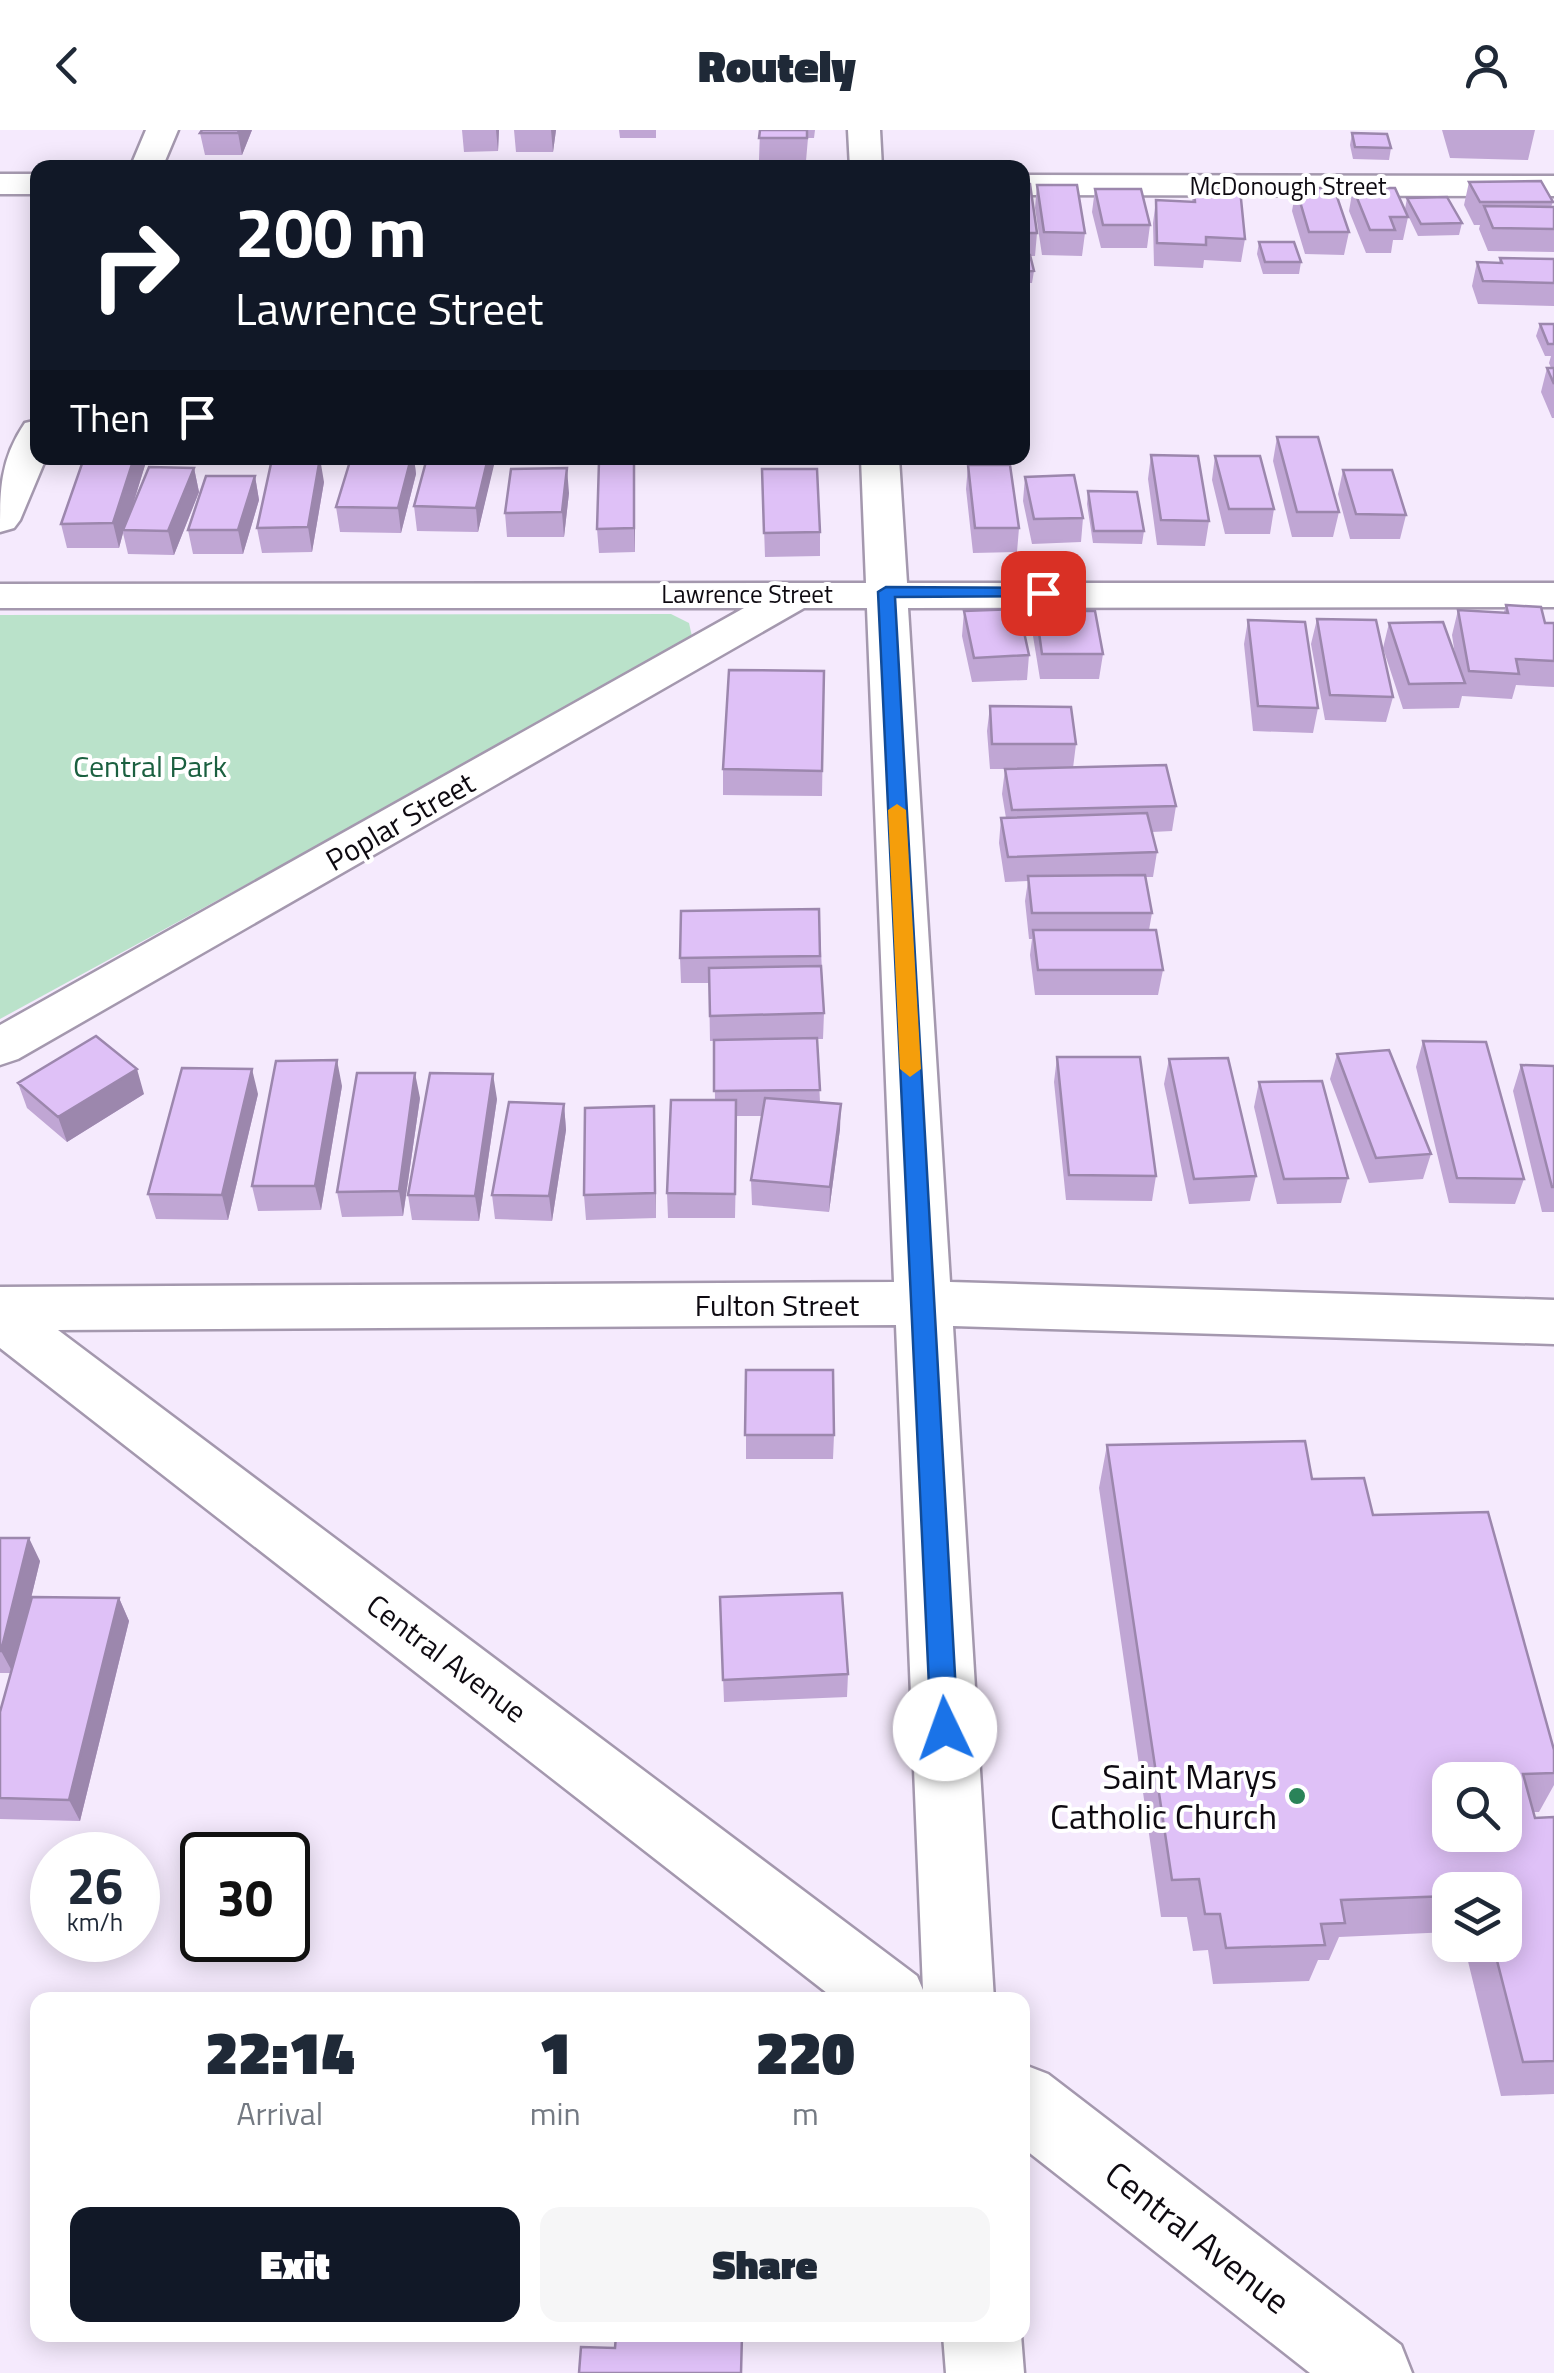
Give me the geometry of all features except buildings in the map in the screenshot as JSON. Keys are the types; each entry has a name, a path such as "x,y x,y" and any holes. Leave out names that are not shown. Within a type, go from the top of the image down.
{"street":[{"path":"149,160 162,130"},
{"path":"864,130 866,160"},
{"path":"0,184 30,184"},
{"name":"McDonough Street","path":"1030,186 1554,186"},
{"path":"0,520 30,449"},
{"path":"880,465 959,1992"},
{"name":"Poplar Street","path":"0,1047 800,594"},
{"name":"Lawrence Street","path":"0,596 1554,594"},
{"name":"Fulton Street","path":"0,1309 922,1304 1554,1322"},
{"name":"Central Avenue","path":"0,1318 882,1992"},
{"name":"Central Avenue","path":"1030,2106 1373,2373"},
{"path":"983,2342 985,2373"}],"green space":[{"name":"Central Park","path":"671,614 689,623 693,641 0,1019 0,615"}],"slow traffic":[{"path":"897,810 910,1069"}],"place":[{"name":"Saint Marys Catholic Church","path":"1297,1796"}],"route":[{"path":"945,1729 886,592 1043,593"}]}
